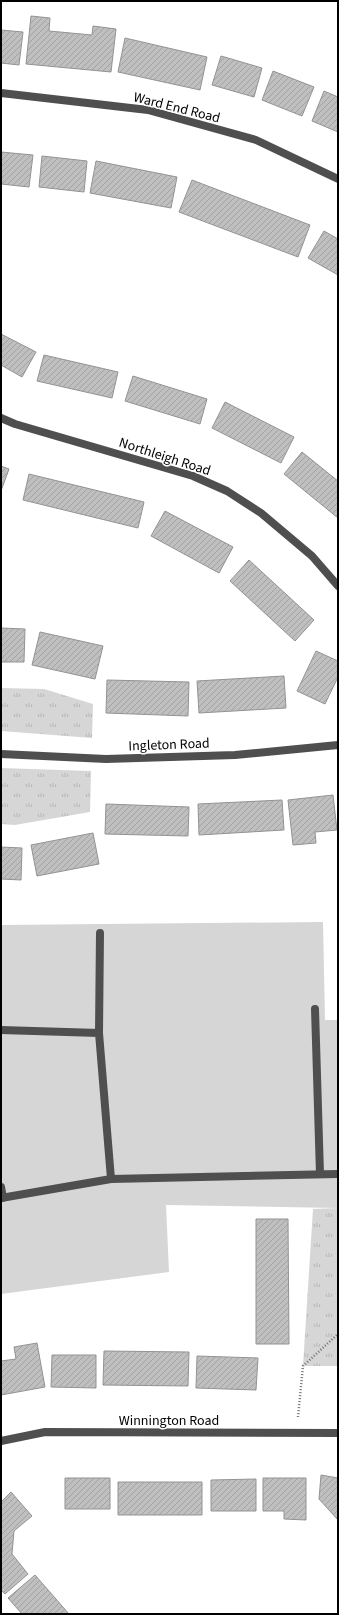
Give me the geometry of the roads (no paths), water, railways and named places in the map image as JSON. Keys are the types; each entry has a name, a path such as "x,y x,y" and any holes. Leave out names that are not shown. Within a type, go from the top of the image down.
{"street":[{"name":"Ward End Road","path":"1,93 148,110 256,140 338,179"},
{"name":"Northleigh Road","path":"1,418 15,424 193,476 227,491 261,513 306,552 338,586"},
{"name":"Ingleton Road","path":"1,754 121,758 235,755 338,745"},
{"path":"100,933 99,1033 111,1179"},
{"path":"315,1008 320,1174"},
{"path":"1,1030 99,1033"},
{"path":"1,1187 2,1198 111,1179 338,1174"},
{"name":"Winnington Road","path":"1,1441 45,1432 338,1433"}]}
